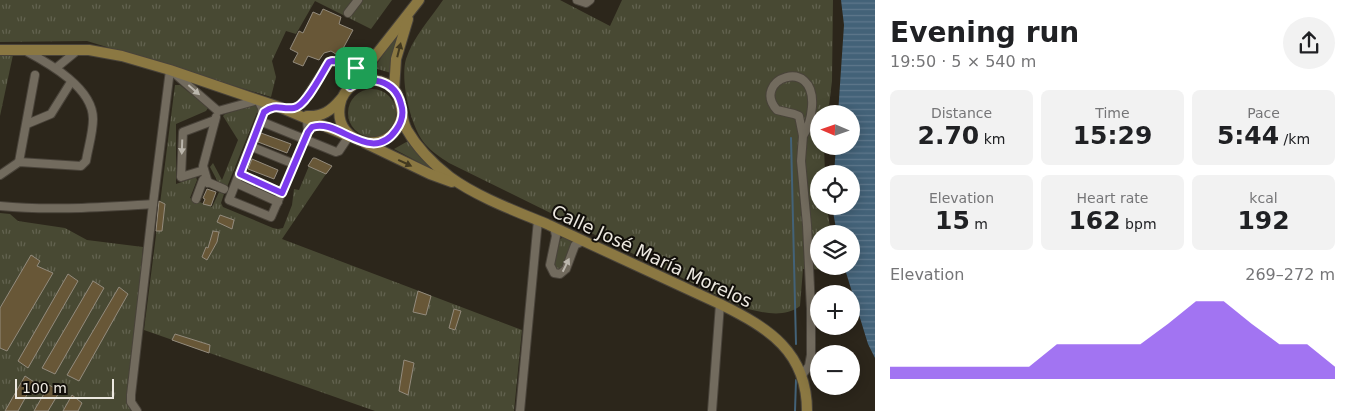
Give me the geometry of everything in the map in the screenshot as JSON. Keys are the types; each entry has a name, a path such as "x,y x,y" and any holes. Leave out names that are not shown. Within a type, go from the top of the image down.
{"main road":[{"path":"301,116 316,116 328,112 348,90 419,0"},
{"path":"394,90 396,59 410,11"},
{"path":"0,50 105,52 170,70 301,116 356,139 430,174 469,189"},
{"path":"402,115 397,129 386,139 371,143 356,139 346,131 340,119 340,105 348,90 361,81 373,80 385,83 394,90 402,106 402,115 406,128 422,152 452,179 469,189"},
{"name":"Calle José María Morelos","path":"469,189 720,304 755,322 788,350 802,376 807,411"}],"street":[{"path":"348,13 358,0"},
{"path":"578,0 586,3 590,0"},
{"path":"0,174 19,162 81,166 86,161 94,120 91,105 71,82 56,68 24,50"},
{"path":"56,68 78,50"},
{"path":"301,116 307,121 306,135 271,217 229,200 265,110 277,107 294,108 302,104 329,62 338,61 349,68 363,67 369,64"},
{"path":"170,70 218,111"},
{"path":"137,411 131,402 131,395 170,70"},
{"path":"19,162 35,75"},
{"name":"Calle José María Morelos","path":"802,136 810,121 812,94 809,86 803,79 791,76 773,85 770,98 776,110 799,116 802,136 801,160 809,266 811,349 810,364 802,376"},
{"path":"27,124 51,114 71,82"},
{"path":"218,111 258,100 262,108 261,118"},
{"path":"208,183 203,166 218,111"},
{"path":"261,118 306,135 337,152 356,139"},
{"path":"204,170 181,177 183,132 215,120"},
{"path":"306,135 314,126 323,125"},
{"path":"250,146 294,164"},
{"path":"238,178 280,198"},
{"path":"196,199 203,180 224,190"},
{"path":"0,206 67,208 153,204"},
{"path":"520,411 538,220"},
{"path":"554,227 556,236 550,267 556,274 566,271 575,245 583,241"},
{"path":"712,411 720,304"}],"green space":[{"path":"0,0 392,0 371,29 315,1 296,34 286,31 272,61 276,77 271,97 87,41 0,42"},
{"path":"443,0 560,0 610,26 622,0 833,0 832,81 829,105 810,105 810,155 824,155 825,165 810,165 810,215 828,215 830,225 810,225 810,269 803,269 800,306 793,310 779,313 756,311 741,307 442,159 425,144 420,136 411,115 405,90 404,68 406,59 418,35"},
{"path":"400,30 391,73 374,68"},
{"path":"0,55 13,55 0,116"},
{"path":"175,85 180,85 208,108 206,111 176,124 176,184 196,177 197,180 190,198 212,207 219,192 224,194 221,203 223,207 278,229 283,228 292,205 294,189 299,190 309,166 326,174 282,239 522,330 514,411 375,411 144,330"},
{"path":"367,89 377,89 386,93 392,99 395,104 395,122 386,133 377,137 367,137 358,133 352,127 348,118 348,108 352,99 358,93"},
{"path":"258,104 258,110 227,187 219,184 210,167 213,163 222,180 238,140 223,116"},
{"path":"408,141 420,157 433,170 394,149"},
{"path":"0,213 10,214 18,221 65,228 87,240 143,247 128,404 131,411 0,411"},
{"path":"564,236 571,239 571,247 563,270 557,270 552,267 557,242"}],"water":[{"path":"841,0 875,0 875,358 868,344 860,318 860,285 850,285 847,275 860,275 860,225 835,225 834,215 860,215 860,165 835,165 835,155 860,155 860,105 839,105 844,25"}],"building":[{"path":"323,9 341,17 339,24 353,30 339,56 331,51 324,53 319,60 308,56 303,66 293,62 298,53 290,49 299,31 303,33 313,12 320,15"},
{"path":"261,133 291,144 287,153 258,142"},
{"path":"313,158 332,166 326,174 308,166"},
{"path":"252,159 278,170 274,179 248,169"},
{"path":"207,189 216,192 211,206 203,204 205,199 203,198"},
{"path":"159,201 165,204 162,231 156,231"},
{"path":"220,215 234,220 232,229 217,222"},
{"path":"213,231 219,232 217,242 207,260 202,257 206,247 208,248"},
{"path":"31,255 40,261 37,266 53,273 7,351 0,348 0,308"},
{"path":"68,274 78,281 28,368 18,361"},
{"path":"93,281 104,288 55,374 42,368"},
{"path":"119,287 128,294 79,381 67,375"},
{"path":"418,291 431,296 426,315 413,312"},
{"path":"454,309 461,311 455,330 449,328"},
{"path":"175,334 210,345 209,353 172,340"},
{"path":"404,360 414,363 408,395 399,391"},
{"path":"25,376 34,382 18,411 5,411"},
{"path":"49,385 60,391 48,411 34,411"},
{"path":"72,395 82,403 78,411 63,411"}],"waterway":[{"path":"791,138 796,344"},
{"path":"795,411 796,380"}],"route":[{"path":"336,60 349,68 356,68 369,64 350,87 361,81 379,80 390,86 399,97 402,115 400,124 394,133 386,139 371,143 361,142 323,125 312,127 308,132 282,193 240,174 265,110 275,106 279,108 294,108 304,102 329,62 336,60"}]}
